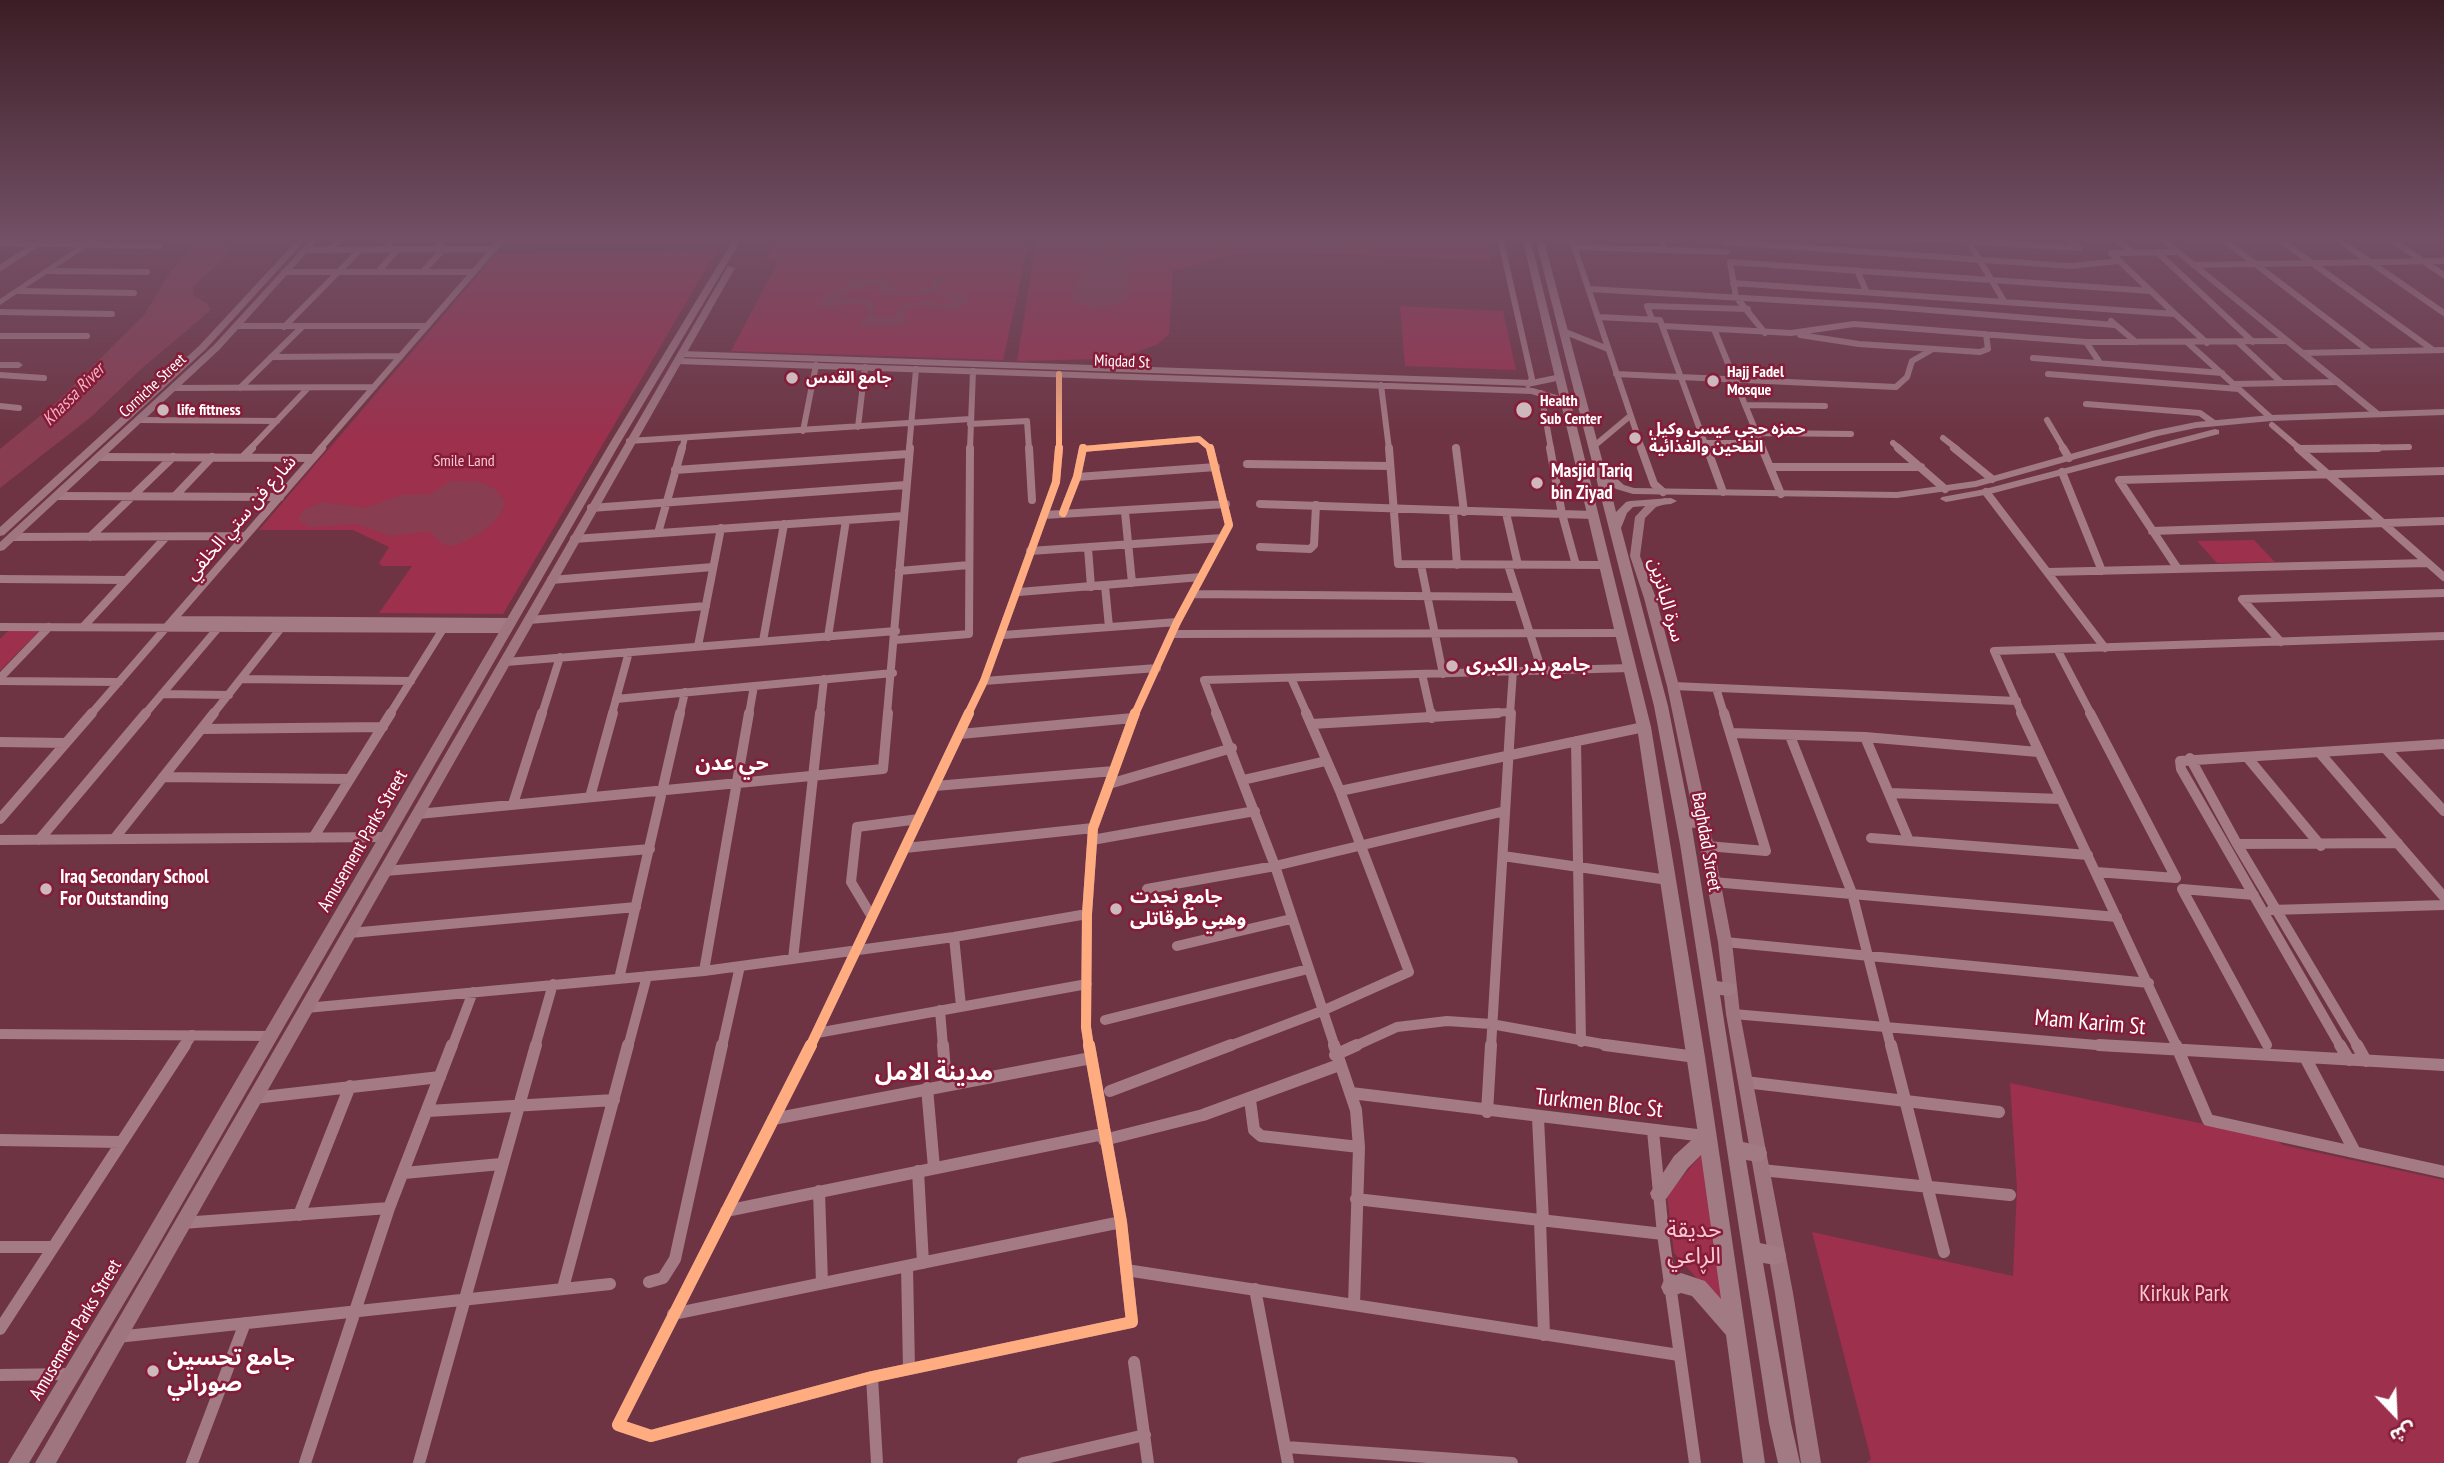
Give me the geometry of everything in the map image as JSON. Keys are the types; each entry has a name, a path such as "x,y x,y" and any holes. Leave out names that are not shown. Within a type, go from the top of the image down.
{"main road":[{"name":"Corniche Street","path":"0,533 202,348 241,305"},
{"name":"Corniche Street","path":"0,548 174,388 255,305"},
{"name":"Amusement Parks Street","path":"18,1463 699,305"},
{"name":"Amusement Parks Street","path":"45,1463 709,305"},
{"name":"Baghdad Street","path":"1548,305 1566,401 1644,727 1696,1058 1754,1463"},
{"name":"Baghdad Street","path":"1554,305 1563,331 1661,706 1684,822 1735,1150 1789,1463"},
{"path":"2243,305 2376,413"},
{"path":"0,365 19,365"},
{"path":"1599,468 1626,489 1664,496 1873,505 1986,492 2206,433 2272,421 2444,411"},
{"path":"1614,530 1622,512 1630,504 1664,496 1723,492 1861,496 1945,489 1992,479 2156,433 2214,423 2444,421"},
{"path":"2114,445 2127,454"},
{"name":"سرة البانزين","path":"1664,496 1640,517 1635,556 1650,598 1672,683"},
{"path":"1672,683 1725,942 1733,1014 1811,1463"},
{"path":"1661,706 1677,706"},
{"path":"425,772 443,772"},
{"path":"1684,822 1702,822"},
{"path":"1664,860 1691,865"},
{"path":"1710,988 1729,989"},
{"path":"1659,1193 1681,1162 1707,1136"},
{"path":"1735,1150 1759,1161"},
{"path":"1753,1252 1776,1255"},
{"path":"1671,1287 1681,1283 1698,1288 1733,1329"}],"street":[{"path":"285,327 306,305"},
{"name":"شارع فن ستي الخلفي","path":"0,819 445,305"},
{"path":"1515,305 1532,383 1521,391"},
{"path":"1594,305 1654,484 1664,496"},
{"path":"1744,305 1765,333"},
{"path":"1867,305 2115,325"},
{"path":"2051,305 2175,314"},
{"path":"2166,305 2207,343"},
{"path":"2214,305 2253,342"},
{"path":"2309,305 2369,351"},
{"path":"2371,305 2433,350"},
{"path":"1652,320 1647,306 1748,309"},
{"path":"2103,310 2115,325 2136,342"},
{"path":"0,312 111,314"},
{"path":"1598,317 1660,320 1683,376 1723,492"},
{"path":"1663,326 1791,333 1854,324 2086,342 2287,341"},
{"path":"236,327 427,326"},
{"path":"240,388 302,327"},
{"path":"1714,329 1782,494"},
{"path":"1563,331 1608,349"},
{"path":"1791,333 1859,344 1980,352 1989,349 1986,334"},
{"path":"0,336 87,336"},
{"path":"2086,342 2100,363"},
{"path":"2238,342 2282,383"},
{"path":"2189,343 2301,449 2443,576"},
{"path":"1616,374 1896,387 1907,377 1912,361 1933,349"},
{"path":"2302,353 2444,349"},
{"path":"271,357 401,356"},
{"name":"Miqdad St","path":"679,357 865,367 1059,374 1099,372 1521,391 1541,393 1566,401"},
{"name":"Miqdad St","path":"679,357 1099,372 1532,383 1561,377"},
{"path":"2033,358 2222,373"},
{"path":"803,431 816,365"},
{"path":"858,427 865,367"},
{"path":"418,814 883,769 916,369"},
{"path":"506,662 828,637 969,634 970,421 973,371"},
{"path":"1059,374 1059,462 1018,592 984,681 817,1032 618,1425 651,1436 872,1377 1132,1322 1121,1222 1086,1027 1087,914 1093,828 1133,719 1177,622 1229,525 1227,504 1210,446 1199,439 1091,445 1081,449 1077,477 1063,513"},
{"path":"2048,374 2237,387 2338,382"},
{"path":"0,375 44,378"},
{"path":"1381,386 1398,564 1605,565"},
{"path":"174,388 374,387"},
{"path":"243,457 308,388"},
{"path":"1541,393 1562,514 1576,565"},
{"path":"2086,404 2200,412 2214,423"},
{"path":"1745,405 1825,406"},
{"path":"0,407 19,408"},
{"path":"1593,447 1630,416"},
{"path":"140,420 276,421"},
{"path":"2047,420 2069,458"},
{"path":"629,442 911,424 1027,421 1032,500"},
{"path":"1758,433 1851,434"},
{"path":"658,533 685,438"},
{"path":"1943,438 1992,479"},
{"path":"1706,443 1762,443"},
{"path":"1894,443 1945,489"},
{"path":"2301,449 2409,447"},
{"path":"1456,448 1464,512"},
{"path":"676,470 908,454"},
{"path":"100,457 313,458"},
{"path":"90,537 173,457"},
{"path":"175,496 212,457"},
{"path":"1247,464 1390,466"},
{"path":"1077,477 1216,467"},
{"path":"1772,467 1921,467"},
{"path":"2178,569 2119,480 2444,471"},
{"path":"2062,472 2102,571"},
{"path":"591,508 906,485"},
{"path":"1986,492 2105,648"},
{"path":"58,496 280,496"},
{"path":"1044,515 1227,504"},
{"path":"1260,504 1593,515"},
{"path":"1260,547 1310,549 1314,545 1316,505"},
{"path":"1453,511 1457,565"},
{"path":"1125,512 1132,583"},
{"path":"1506,513 1518,597 1542,671"},
{"path":"574,539 904,516"},
{"path":"828,637 846,520"},
{"path":"2152,531 2444,521"},
{"path":"763,641 784,524"},
{"path":"698,646 721,528"},
{"path":"12,537 245,536"},
{"path":"83,627 166,537"},
{"path":"1030,551 1222,538"},
{"path":"1088,548 1091,587"},
{"path":"2048,572 2428,563"},
{"path":"899,571 969,565"},
{"path":"1421,565 1443,674"},
{"path":"551,580 713,567"},
{"path":"1018,592 1201,578"},
{"path":"0,579 126,580"},
{"path":"1105,586 1110,627"},
{"path":"2281,642 2242,599 2444,593"},
{"path":"1193,594 1518,597"},
{"path":"528,620 706,606"},
{"path":"175,620 510,626"},
{"path":"1003,635 1177,622"},
{"path":"1,628 443,629 510,626"},
{"path":"0,680 49,627"},
{"path":"39,840 218,628"},
{"path":"114,839 281,628"},
{"path":"313,838 443,629"},
{"path":"1172,634 1622,633"},
{"path":"2444,636 1994,650 2038,752 2149,983 2208,1120 2444,1171"},
{"path":"2057,649 2176,878 2096,872"},
{"path":"590,797 629,652"},
{"path":"513,804 560,657"},
{"path":"984,681 1157,668"},
{"path":"1354,1305 1359,1147 1351,1093 1337,1060 1275,866 1204,680 1630,668"},
{"path":"1487,1112 1513,671"},
{"path":"616,699 893,673"},
{"path":"1422,674 1432,718"},
{"path":"1110,1091 1322,1011 1409,972 1340,791 1291,678"},
{"path":"242,679 411,681"},
{"path":"0,680 119,682"},
{"path":"793,959 824,680"},
{"path":"1672,683 1716,688 2018,701"},
{"path":"704,971 754,686"},
{"path":"1707,846 1766,851 1716,688"},
{"path":"619,979 685,692"},
{"path":"162,694 229,695"},
{"path":"1312,724 1510,712"},
{"path":"960,734 1133,719"},
{"path":"202,729 383,727"},
{"path":"1340,791 1644,727"},
{"path":"1730,733 1865,737 2038,752"},
{"path":"1790,736 1852,893 1944,1252"},
{"path":"1865,737 1909,841"},
{"path":"1576,741 1581,1042"},
{"path":"0,742 66,743"},
{"path":"2349,1060 2179,765 2180,761 2190,758 2247,757 2444,744"},
{"path":"1109,784 1231,748"},
{"path":"2385,748 2444,811"},
{"path":"2319,752 2444,897"},
{"path":"2247,757 2321,846"},
{"path":"2190,758 2275,910 2366,1061"},
{"path":"1243,780 1326,761"},
{"path":"935,786 1114,771"},
{"path":"163,777 350,779"},
{"path":"1889,793 2061,799"},
{"path":"1092,840 1255,811"},
{"path":"1147,890 1275,866 1505,811"},
{"path":"872,918 851,882 857,827 919,819"},
{"path":"905,848 1093,828"},
{"path":"0,840 387,838"},
{"path":"1871,838 2088,855"},
{"path":"2237,844 2321,846 2398,843"},
{"path":"385,872 650,849"},
{"path":"1503,856 1668,880"},
{"path":"1713,882 2117,917"},
{"path":"2254,895 2182,889 2267,1045"},
{"path":"2263,910 2444,905"},
{"path":"349,933 636,907"},
{"path":"306,1008 704,971 954,937 1087,914"},
{"path":"1177,946 1291,919"},
{"path":"954,937 961,1006"},
{"path":"1725,942 2149,983"},
{"path":"649,1282 663,1278 676,1259 740,966"},
{"path":"1105,1020 1308,970"},
{"path":"563,1288 647,976"},
{"path":"419,1463 553,984"},
{"path":"817,1032 1087,984"},
{"path":"305,1463 352,1313 389,1208 473,992"},
{"path":"940,1010 946,1085"},
{"name":"Mam Karim St","path":"1733,1014 2179,1052 2444,1065"},
{"path":"726,1211 918,1171 1104,1137 1250,1100 1337,1060 1397,1027 1421,1022 1492,1024 1581,1042 1696,1058"},
{"path":"0,1034 271,1036"},
{"path":"0,1329 192,1035"},
{"path":"773,1119 1091,1058"},
{"path":"2306,1059 2355,1152"},
{"path":"254,1098 440,1077"},
{"path":"1745,1082 1999,1112"},
{"path":"299,1215 351,1086"},
{"path":"927,1088 934,1168"},
{"name":"Turkmen Bloc St","path":"1351,1093 1487,1112 1707,1136"},
{"path":"428,1111 614,1100"},
{"path":"1250,1100 1254,1130 1261,1136 1359,1147"},
{"path":"1538,1118 1544,1335"},
{"path":"1653,1131 1663,1234 1695,1463"},
{"path":"0,1140 120,1142"},
{"path":"1759,1161 2010,1195"},
{"path":"404,1172 501,1164"},
{"path":"918,1171 923,1262"},
{"path":"818,1191 822,1283"},
{"path":"1356,1199 1663,1234"},
{"path":"182,1223 389,1208"},
{"path":"673,1314 1121,1222"},
{"path":"0,1247 52,1247"},
{"path":"907,1266 909,1369"},
{"path":"1126,1270 1679,1355"},
{"path":"115,1337 610,1284"},
{"path":"1255,1289 1288,1463"},
{"path":"192,1463 245,1323"},
{"path":"1134,1362 1148,1463"},
{"path":"0,1374 72,1374"},
{"path":"872,1377 877,1463"},
{"path":"1023,1463 1145,1435"},
{"path":"1286,1447 1512,1463"}],"green space":[{"name":"Smile Land","path":"452,305 685,305 503,614 379,613 412,566 382,566 379,563 389,547 353,530 259,530"},
{"path":"755,305 1015,305 1003,360 731,351"},
{"path":"1026,305 1171,305 1169,334 1158,344 1129,355 1104,359 1017,361"},
{"path":"1400,306 1503,311 1516,370 1405,366"},
{"path":"2254,540 2275,562 2217,563 2197,541"},
{"path":"8,631 39,631 0,671 0,639"},
{"name":"Kirkuk Park","path":"2010,1083 2275,1139 2283,1145 2444,1180 2444,1463 1866,1463 1871,1459 1812,1232 2013,1276 2017,1188"},
{"name":"حدیقة الڕاعي","path":"1702,1154 1723,1307 1674,1253 1667,1195"}],"water":[{"name":"Khassa River","path":"150,305 209,305 211,310 140,370 91,417 0,488 0,449 56,403 144,315"},
{"path":"865,305 873,305 877,315 885,318 895,316 898,307 902,305 917,305 905,311 905,326 867,328 859,324 869,313"},
{"path":"920,305 960,305 958,307 960,311"},
{"path":"1085,305 1112,305 1096,309"},
{"path":"450,481 479,482 494,488 504,500 504,507 497,519 479,534 457,545 444,545 429,531 391,536 356,524 310,527 298,520 304,510 322,502 365,508 402,495 430,494"}],"cycle path":[{"path":"1059,374 1059,462 1056,482 984,681 817,1033 618,1425 651,1436 872,1377 1132,1322 1121,1222 1096,1099 1086,1027 1087,914 1093,828 1133,718 1177,622 1229,525 1210,446 1199,439 1083,447 1077,477 1063,513"}],"place":[{"name":"جامع القدس","path":"792,378"},
{"name":"Hajj Fadel Mosque","path":"1713,381"},
{"name":"life fittness","path":"163,410"},
{"name":"Health Sub Center","path":"1524,410"},
{"name":"حمزه حجي عيسى وكيل الطحين والغذائية","path":"1635,438"},
{"name":"Masjid Tariq bin Ziyad","path":"1537,483"},
{"name":"جامع بدر الكبرى","path":"1452,666"},
{"name":"Iraq Secondary School For Outstanding","path":"46,889"},
{"name":"جامع نجدت وهبي طوقاتلى","path":"1116,909"},
{"name":"جامع تحسين صوراني","path":"153,1371"}],"district":[{"name":"حي عدن","path":"732,764"},
{"name":"مدينة الامل","path":"934,1073"}]}
